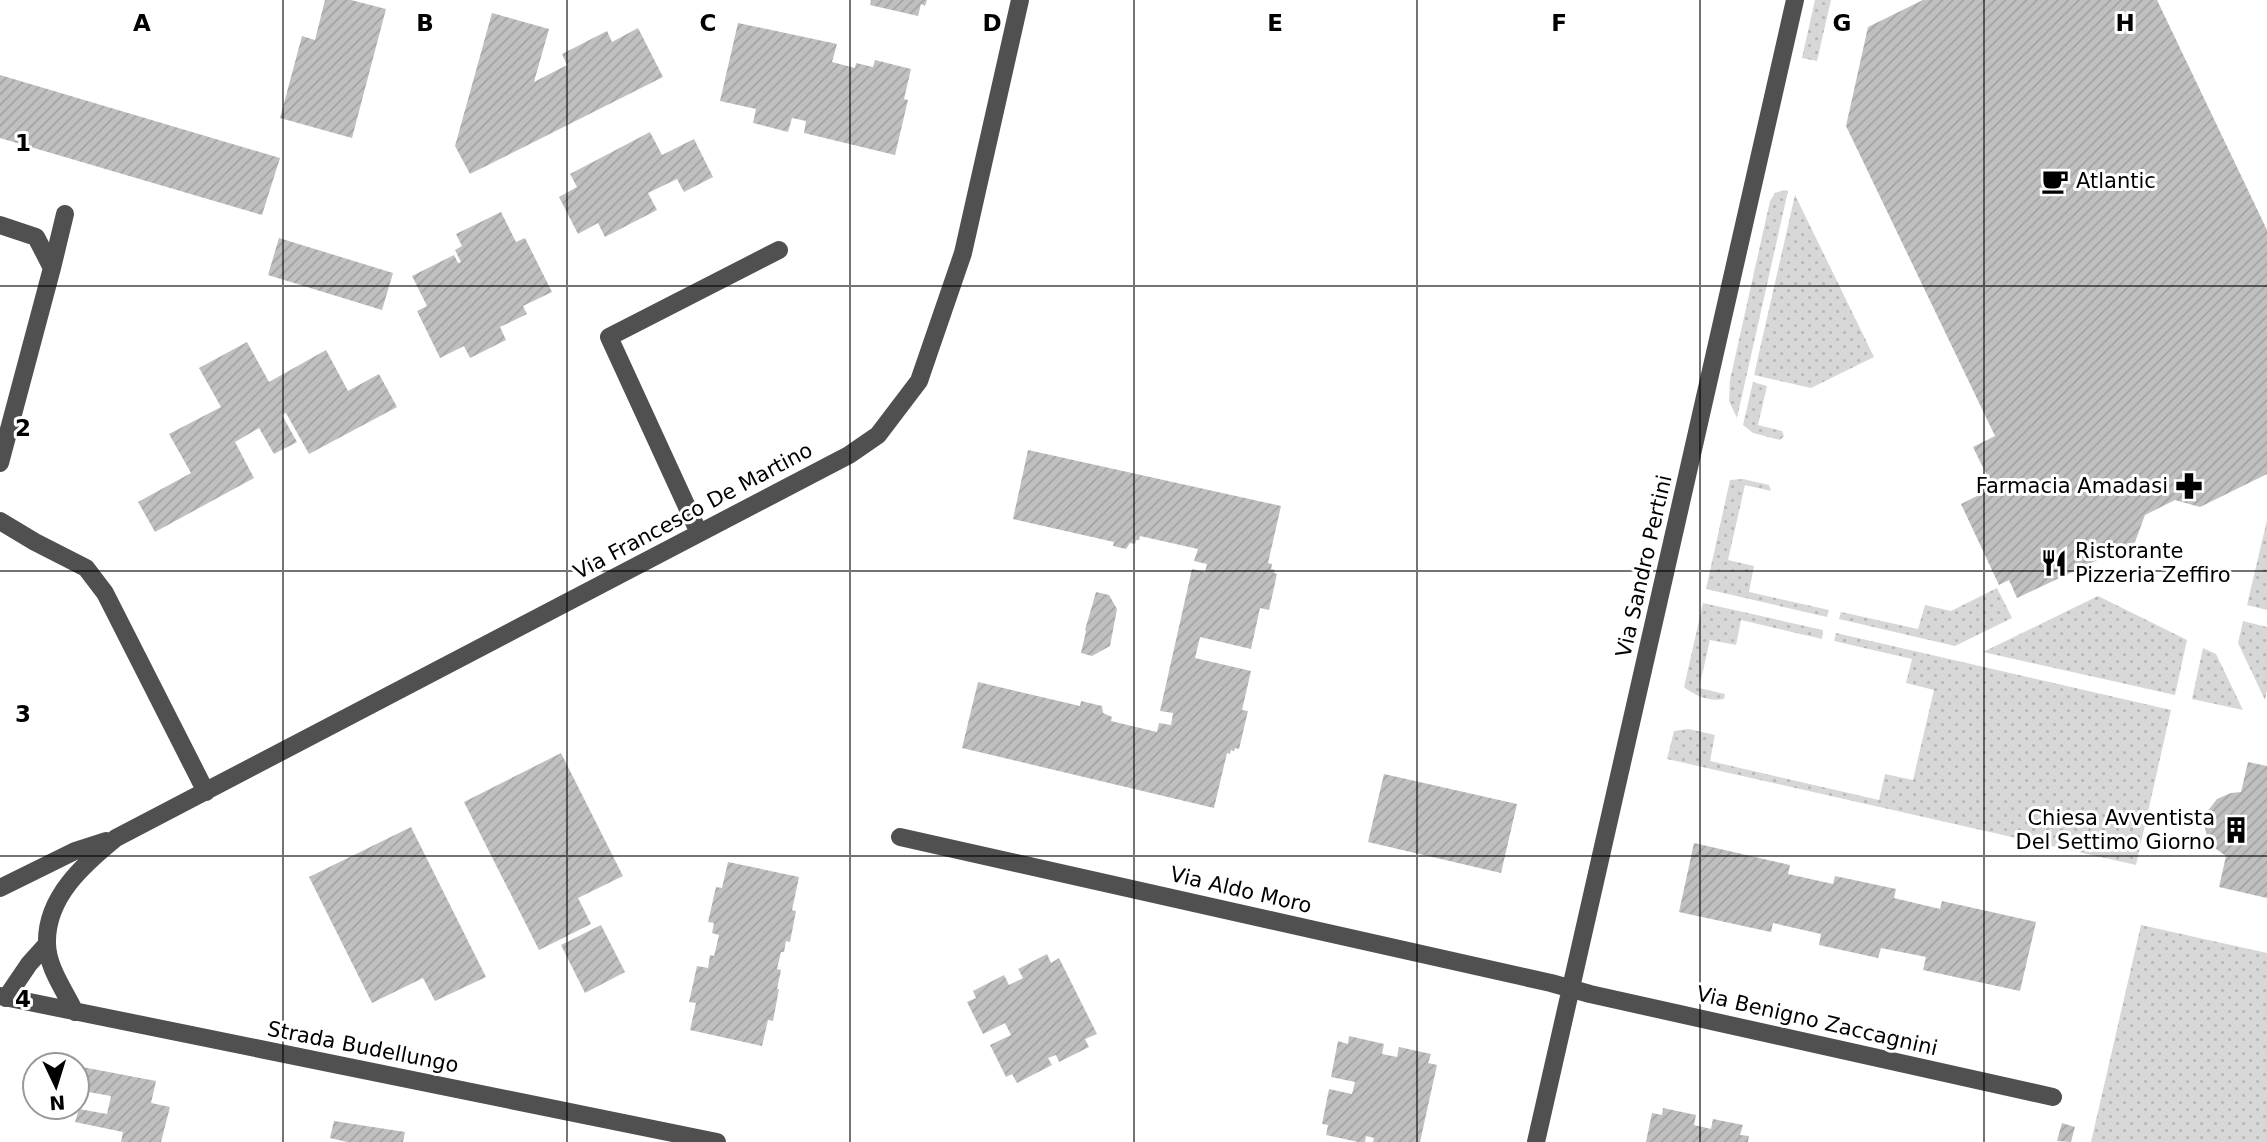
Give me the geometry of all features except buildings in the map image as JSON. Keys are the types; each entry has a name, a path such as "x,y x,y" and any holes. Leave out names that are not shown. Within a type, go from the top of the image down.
{"street":[{"name":"Via Francesco De Martino","path":"0,888 75,851 116,838 206,792 849,455 878,435 919,381 963,253 1020,0"},
{"name":"Via Sandro Pertini","path":"1536,1142 1795,0"},
{"path":"0,463 65,214"},
{"path":"0,225 36,237 52,268"},
{"path":"699,533 609,337 779,250"},
{"path":"0,522 86,568 105,593 206,792"},
{"name":"Via Aldo Moro","path":"901,837 1571,989"},
{"name":"Via Francesco De Martino","path":"75,1012 54,971 47,944 50,921 63,890 93,857 116,838"},
{"name":"Via Francesco De Martino","path":"3,997 47,944"},
{"name":"Via Benigno Zaccagnini","path":"1571,989 2053,1097"},
{"name":"Strada Budellungo","path":"3,997 667,1137 716,1142"}],"shaded area":[{"path":"1815,0 1831,0 1817,61 1802,58"},
{"path":"1788,191 1737,418 1729,401 1730,380 1770,201 1775,193"},
{"path":"1795,195 1874,357 1811,388 1754,375"},
{"path":"1753,382 1767,386 1758,425 1782,431 1784,436 1780,440 1753,433 1743,425"},
{"path":"1743,479 1769,485 1771,491 1745,485 1728,560 1754,566 1749,592 1829,610 1827,617 1706,589 1730,480"},
{"path":"2267,520 2267,610 2247,605"},
{"path":"1997,588 2012,618 1955,646 1839,619 1841,612 1918,629 1925,605 1951,611"},
{"path":"2098,596 2187,640 2175,695 1983,652"},
{"path":"1703,603 1823,630 1822,639 1741,620 1736,645 1710,640 1699,688 1725,694 1724,699 1703,698 1684,687"},
{"path":"2243,621 2267,627 2265,700 2238,643"},
{"path":"1836,633 2171,710 2136,865 1667,759 1674,731 1689,729 1715,735 1710,761 1879,800 1885,774 1913,780 1934,690 1906,683 1912,659 1834,641"},
{"path":"2203,648 2216,654 2243,710 2192,699"},
{"path":"2141,925 2267,953 2267,1142 2091,1142"}],"place":[{"name":"Atlantic","path":"2055,181"},
{"name":"Farmacia Amadasi","path":"2189,486"},
{"name":"Ristorante Pizzeria Zeffiro","path":"2054,563"},
{"name":"Chiesa Avventista Del Settimo Giorno","path":"2236,830"}]}
